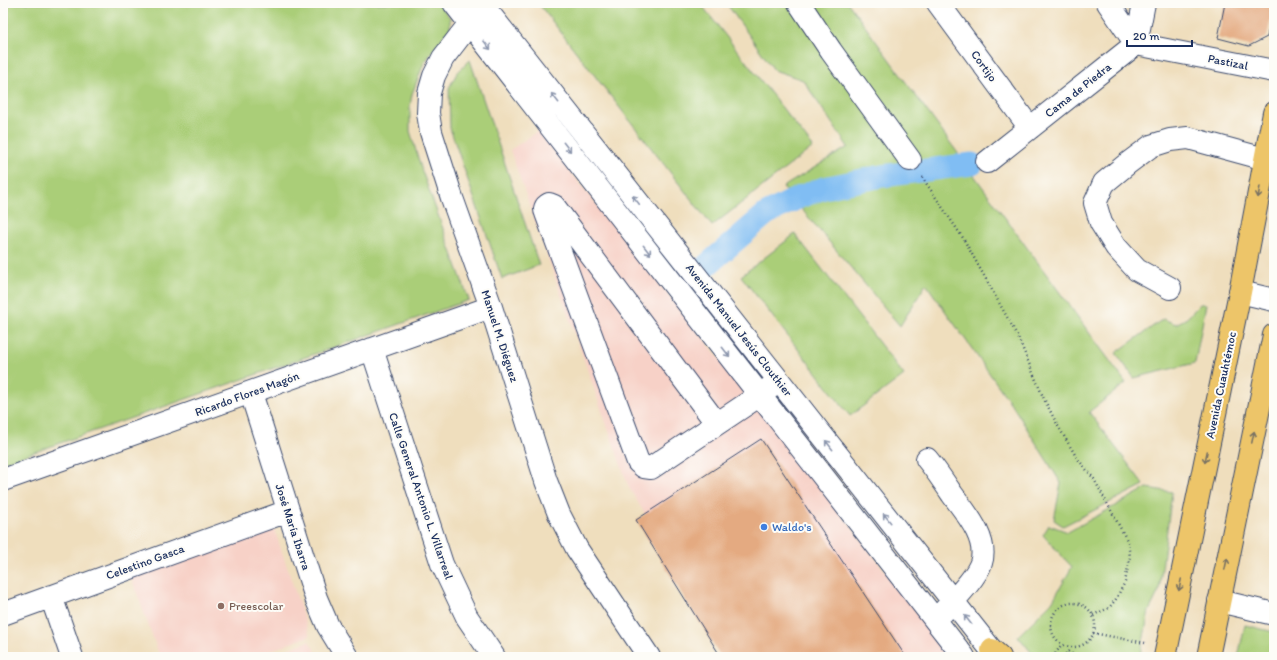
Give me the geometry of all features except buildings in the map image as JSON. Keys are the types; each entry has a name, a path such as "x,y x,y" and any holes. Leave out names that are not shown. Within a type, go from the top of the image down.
{"main road":[{"name":"Avenida Cuauhtémoc","path":"1166,652 1240,292 1274,113"},
{"path":"1208,657 1274,335"}],"street":[{"name":"Avenida Manuel Jesús Clouthier","path":"454,3 479,12 779,381 997,655"},
{"path":"799,3 831,51 910,160"},
{"name":"Cortijo","path":"938,3 1030,128"},
{"path":"1108,3 1136,44"},
{"path":"1136,44 1144,3"},
{"name":"Avenida Manuel Jesús Clouthier","path":"479,12 760,395 964,657"},
{"name":"Manuel M. Diéguez","path":"479,12 443,58 434,76 428,93 428,113 431,132 452,198 491,307 546,481 559,514 577,549 649,657"},
{"name":"Cama de Piedra","path":"987,162 1136,44"},
{"name":"Pastizal","path":"1136,44 1274,71"},
{"path":"1170,288 1137,270 1116,247 1101,223 1095,203 1104,183 1151,146 1170,140 1188,138 1265,159"},
{"path":"717,424 554,206 547,206 545,208 546,213 638,462 644,467 651,468 717,424 760,395 779,381"},
{"path":"1240,292 1274,300"},
{"name":"Ricardo Flores Magón","path":"3,480 491,307"},
{"name":"Calle General Antonio L. Villarreal","path":"372,349 442,564 468,617 494,657"},
{"name":"José María Ibarra","path":"251,392 316,598 328,626 347,657"},
{"path":"927,458 971,520 980,540 983,552 981,563 977,572 936,620"},
{"name":"Celestino Gasca","path":"3,614 288,511"},
{"path":"52,596 72,657"},
{"path":"1219,602 1274,614"}],"path":[{"path":"927,185 963,238 1017,335 1044,399 1058,426 1077,458 1094,479 1128,542 1130,557 1125,582 1116,599 1109,608 1092,615"},
{"path":"1068,603 1082,605 1088,609 1092,615 1095,621 1093,633 1089,640 1083,644 1076,646 1062,644 1056,639 1052,632 1052,618 1061,606 1068,603"},
{"path":"1093,633 1166,652"},
{"path":"1053,657 1062,644"},
{"path":"1065,657 1064,656 1068,651 1076,657"}],"shaded area":[{"path":"538,131 779,433 951,657 734,657 629,488 510,150"},
{"name":"Preescolar","path":"273,525 310,636 252,657 160,657 131,577"},
{"path":"309,641 319,657 267,657"}],"green space":[{"path":"3,3 439,3 450,18 450,28 424,63 412,94 410,106 410,131 422,171 469,300 3,463"},
{"path":"538,3 700,3 813,147 712,226"},
{"path":"726,3 848,3 1126,383 1089,412 1144,485 1063,526 1054,520 1061,483 1014,408 926,284 900,326 783,187 848,147 803,80 774,70"},
{"path":"470,60 539,265 502,279 450,128 449,88 457,73"},
{"path":"795,234 904,375 850,416 741,276"},
{"path":"1200,304 1206,304 1195,363 1134,378 1116,353 1163,319 1176,324 1187,318"},
{"path":"1147,488 1172,492 1159,591 1149,611 1140,657 1035,657 1018,636 1052,602 1072,567 1043,535 1049,525 1068,532"},
{"path":"1245,625 1274,632 1274,657 1238,657"}],"waterway":[{"path":"706,266 766,214 800,197 824,188 882,176 972,164"}],"place":[{"name":"Waldo's","path":"764,527"},
{"name":"Preescolar","path":"221,606"}]}
